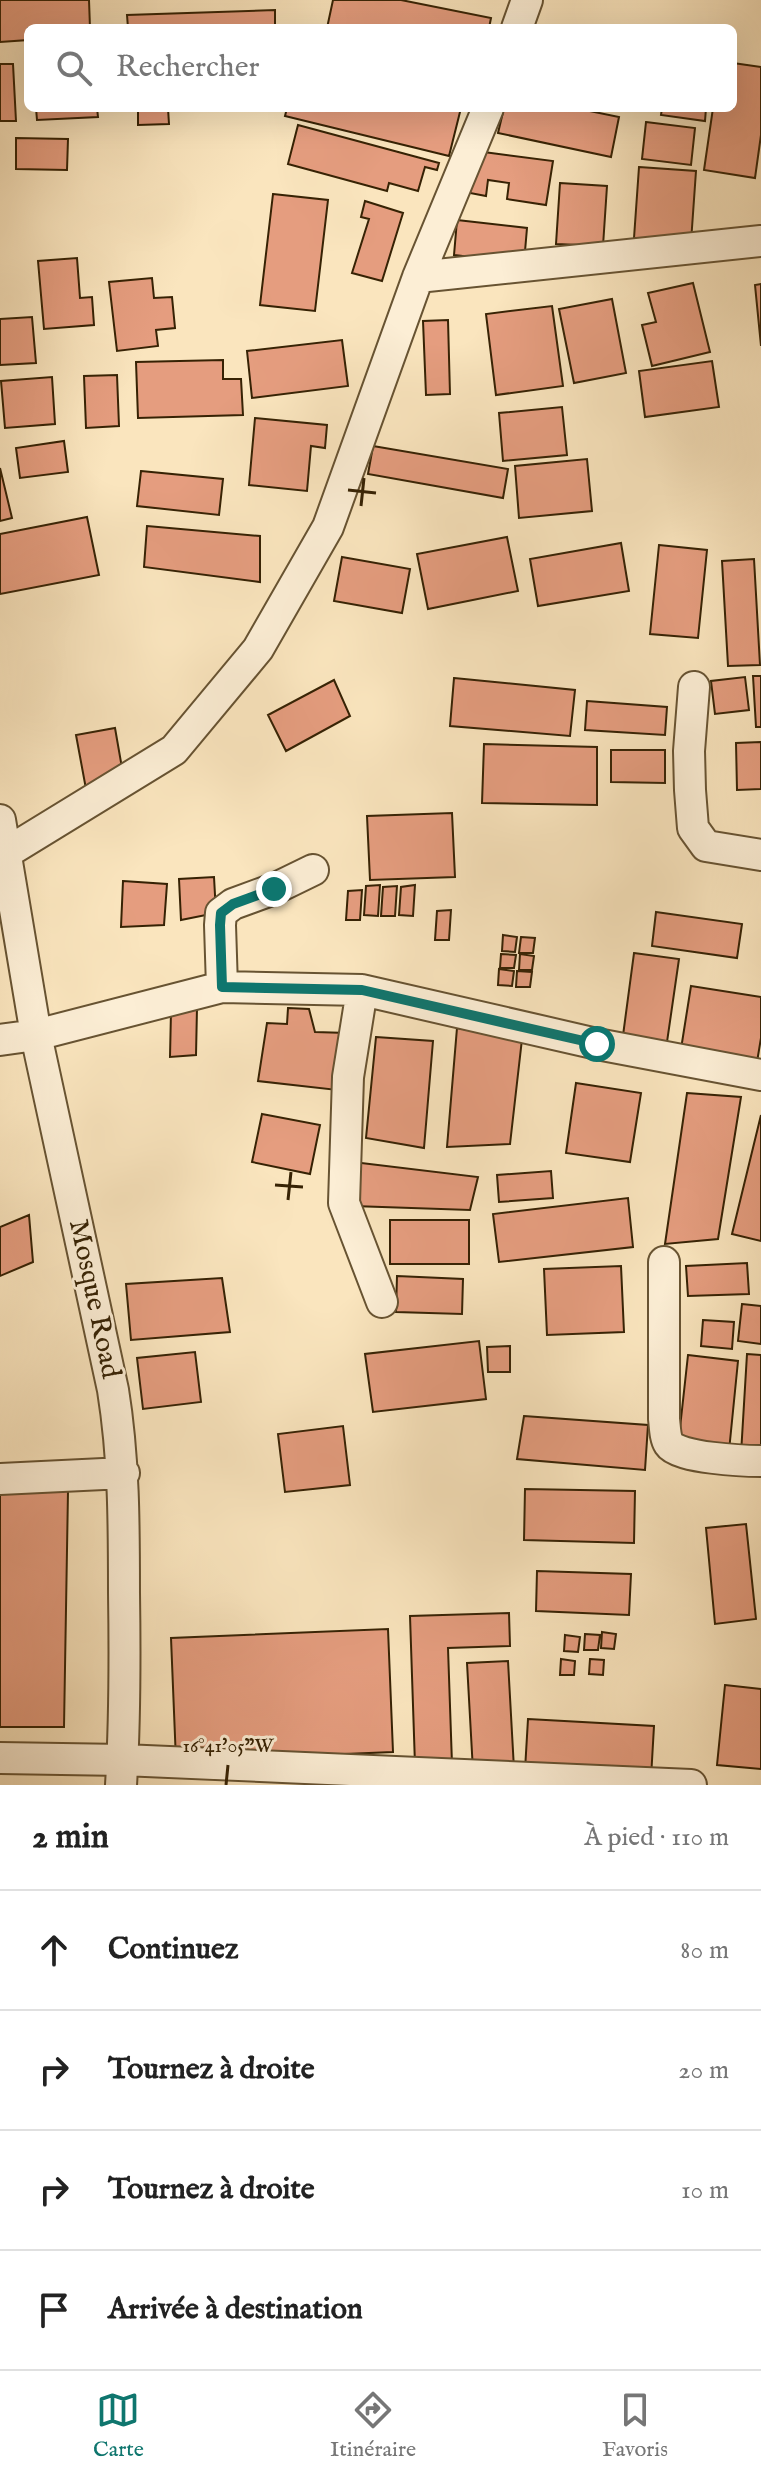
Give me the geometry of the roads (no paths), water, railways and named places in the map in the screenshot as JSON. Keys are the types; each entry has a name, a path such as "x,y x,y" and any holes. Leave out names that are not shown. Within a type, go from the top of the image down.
{"street":[{"path":"518,24 527,0"},
{"path":"6,853 174,750 258,649 328,527 418,277 486,112"},
{"path":"418,277 761,241"},
{"path":"694,687 689,751 693,828 706,846 761,855"},
{"name":"Mosque Road","path":"0,820 36,1035 121,1434 124,1473 122,1772"},
{"path":"222,987 221,913 233,904 313,870"},
{"path":"0,1040 36,1035 222,987 362,990 597,1044 761,1075"},
{"path":"362,990 348,1077 344,1203 382,1302"},
{"path":"664,1262 664,1419 668,1442 676,1451 761,1461"},
{"path":"0,1479 124,1473"},
{"path":"0,1758 122,1772 691,1785"}]}
